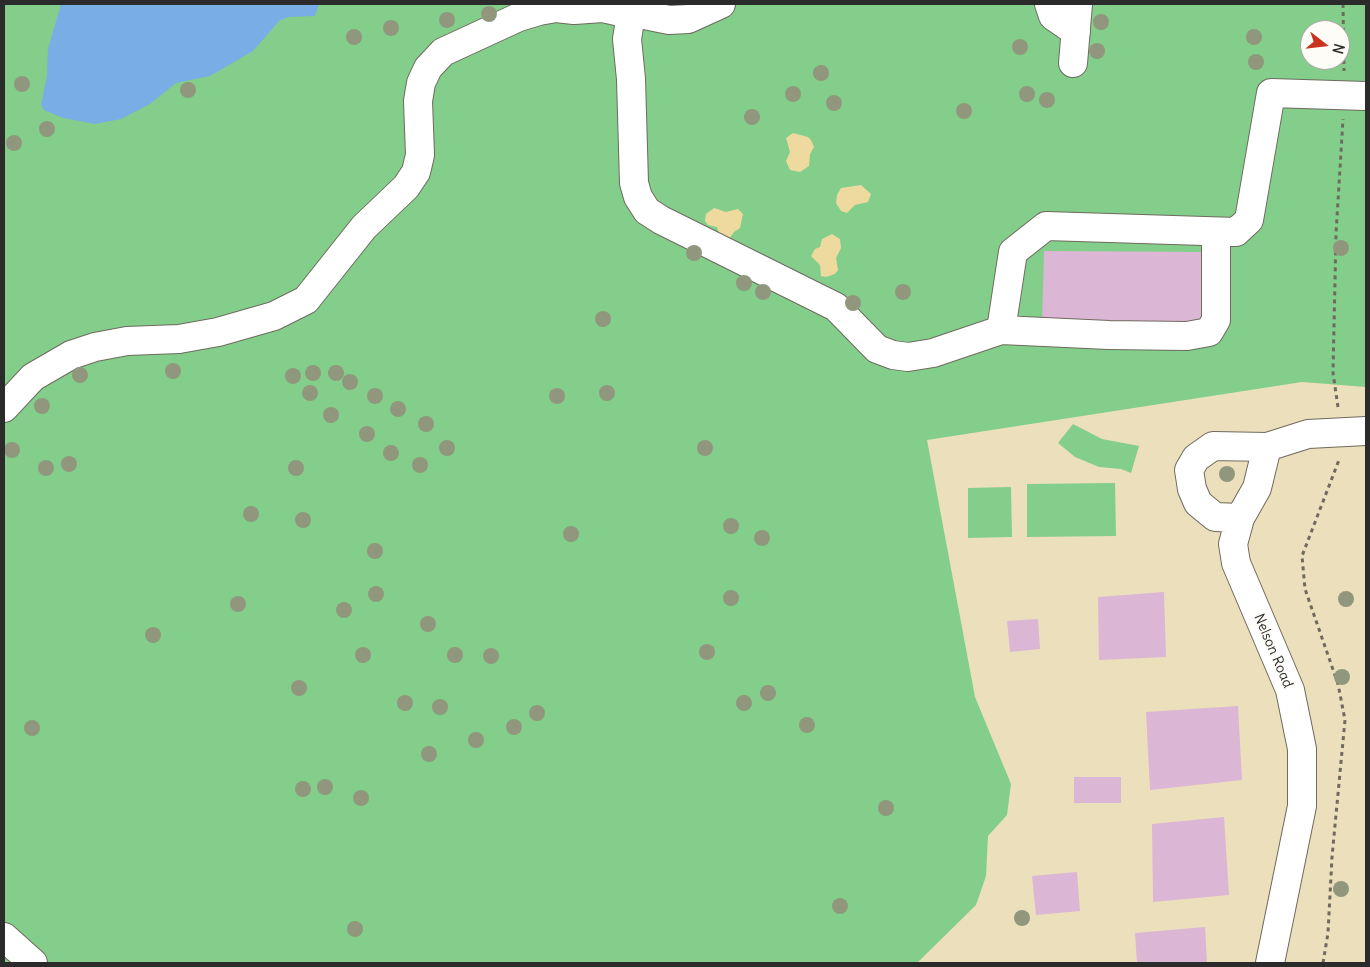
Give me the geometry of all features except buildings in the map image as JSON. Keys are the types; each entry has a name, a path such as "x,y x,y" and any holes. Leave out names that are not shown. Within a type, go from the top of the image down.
{"street":[{"path":"4,408 34,377 71,356 95,347 127,341 179,338 218,332 274,316 306,300 364,227 406,187 416,172 420,155 418,101 421,83 428,68 443,52 519,16 556,8 574,10 602,8 669,20 688,19 721,4"},
{"path":"1049,4 1053,16 1076,32"},
{"path":"1073,63 1078,4"},
{"path":"634,15 628,27 627,39 631,78 634,183 638,197 647,210 706,243 836,307 877,349 893,355 908,357 933,352 1001,330 1109,335 1187,336 1209,332 1216,320 1216,232"},
{"path":"1001,330 1013,252 1046,226 1236,232 1249,220 1271,93 1366,96"},
{"path":"1240,518 1215,517 1198,503 1192,489 1189,470 1196,458 1213,446 1267,447 1308,434 1366,431"},
{"name":"Nelson Road","path":"1267,447 1257,488 1240,518 1234,544 1236,564 1290,690 1302,749 1302,806 1270,963"},
{"path":"4,937 33,963"}],"path":[{"path":"1343,4 1344,76"},
{"path":"1338,407 1333,373 1336,234 1343,115"},
{"path":"1323,963 1328,932 1332,857 1345,720 1338,684 1305,589 1302,556 1338,460"}],"green space":[{"path":"4,4 1366,4 1366,387 1302,382 927,440 975,697 1011,784 1007,815 988,836 986,876 976,905 917,963 4,963"},
{"path":"1073,424 1102,439 1139,446 1131,473 1121,469 1099,467 1075,457 1058,443"},
{"path":"1115,483 1116,536 1027,537 1027,484"},
{"path":"1011,487 1012,537 968,538 968,488"}],"sand":[{"path":"793,133 808,137 814,147 810,154 809,166 800,172 790,170 786,161 790,152 786,138"},
{"path":"861,185 871,194 868,202 855,205 847,213 841,211 836,203 837,195 841,188"},
{"path":"714,208 726,212 738,209 743,214 740,228 729,239 720,236 717,227 708,225 705,221 706,214"},
{"path":"832,234 840,239 841,248 836,258 838,270 835,274 826,277 821,276 820,265 811,256 815,249 820,247 822,239"}],"water":[{"path":"61,4 319,4 315,16 289,17 280,20 253,51 210,76 176,83 150,104 121,119 95,124 63,118 44,110 41,105 47,75 48,49"}]}
